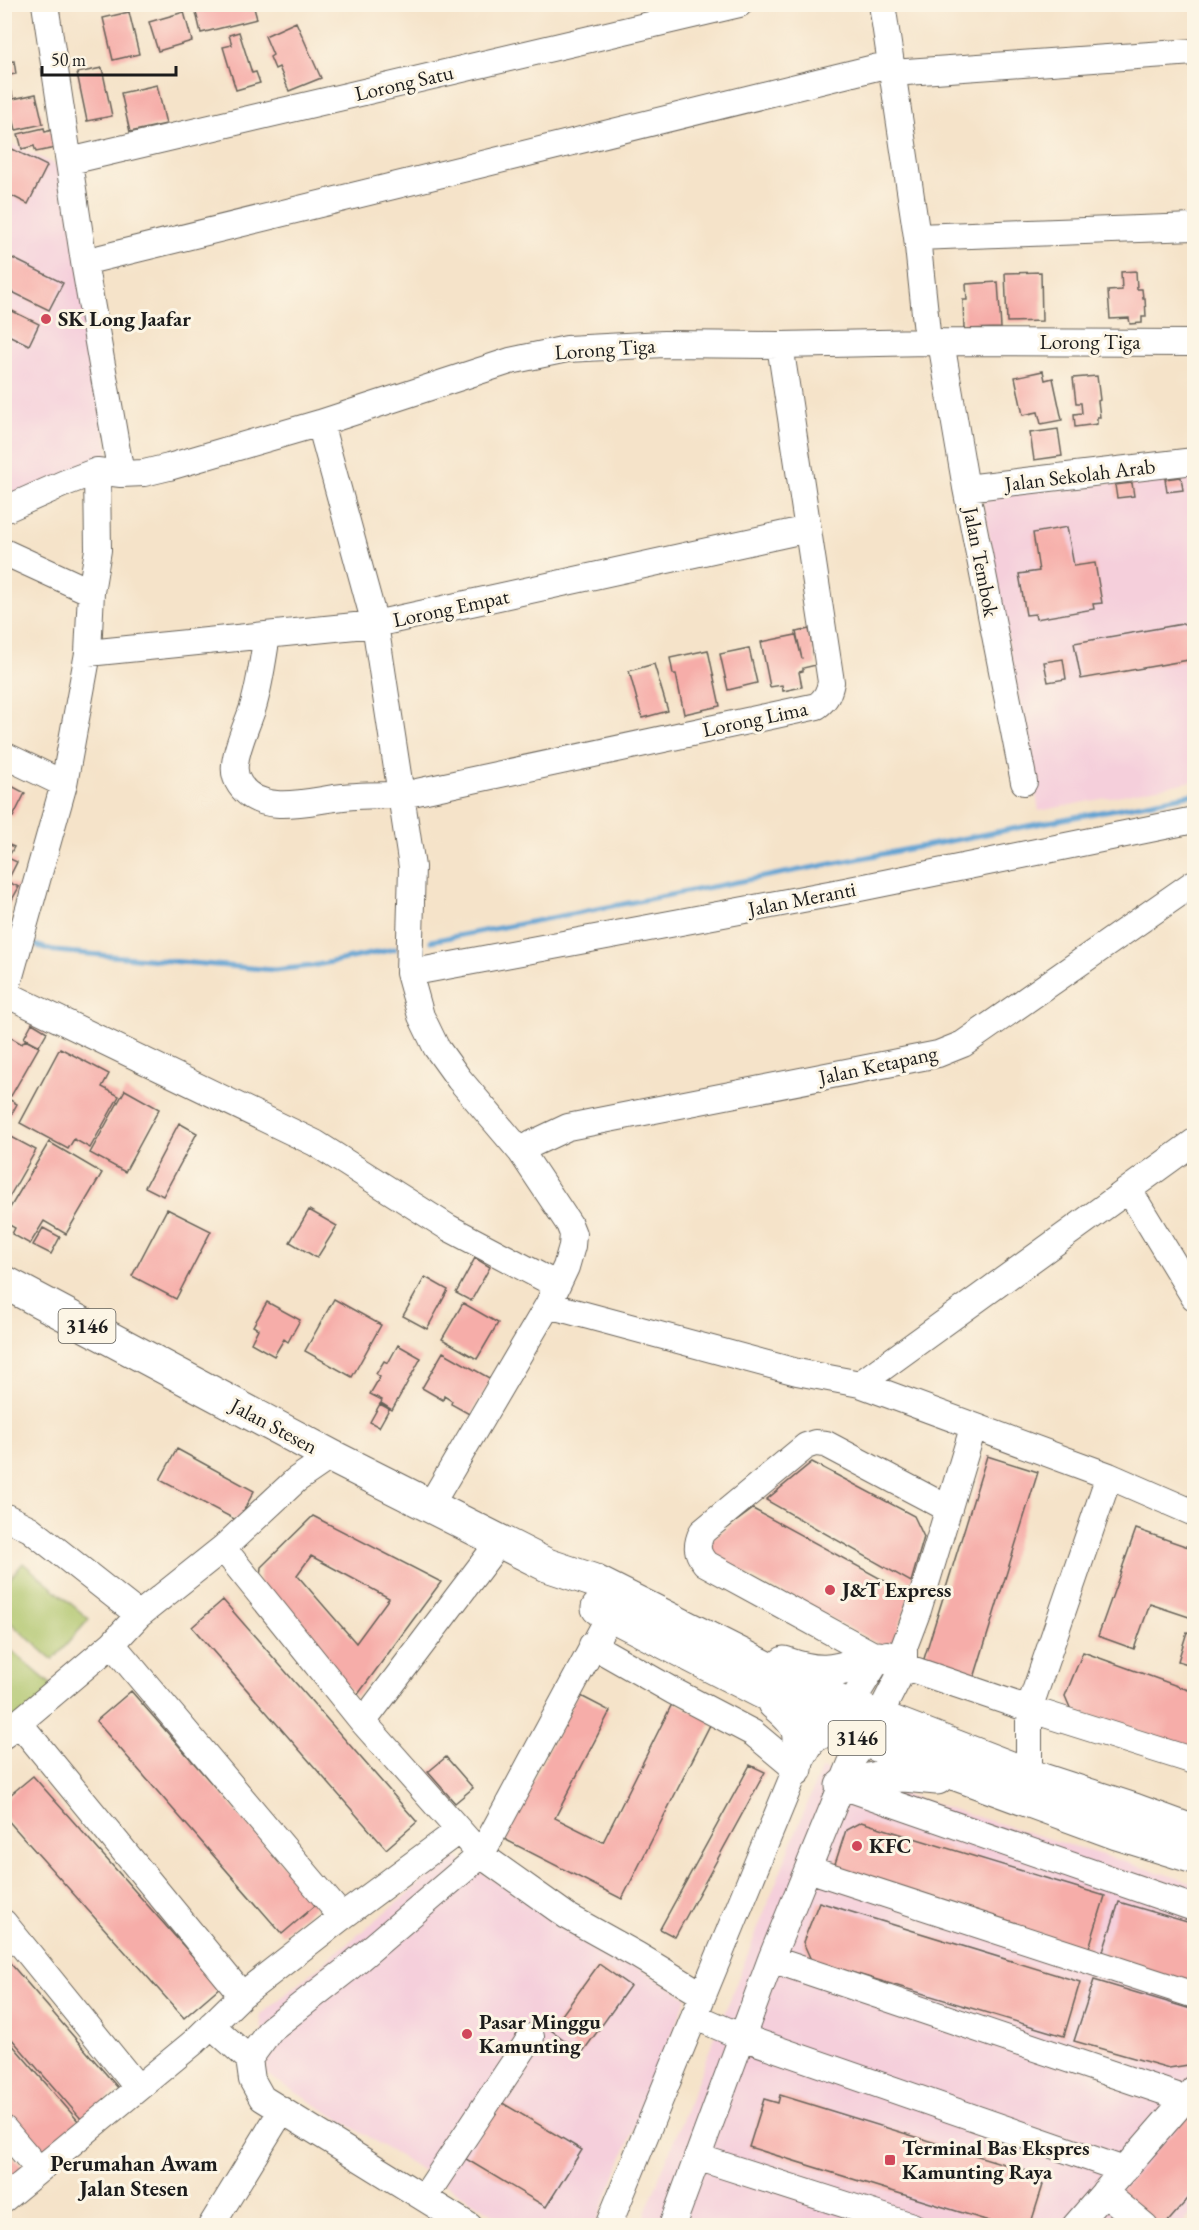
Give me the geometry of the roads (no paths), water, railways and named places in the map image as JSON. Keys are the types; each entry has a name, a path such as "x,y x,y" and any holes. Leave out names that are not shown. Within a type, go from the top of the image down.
{"main road":[{"name":"Jalan Stesen","path":"4,1282 331,1456 547,1565"},
{"name":"3146","path":"547,1565 577,1598 760,1691 872,1729 1057,1811 1194,1857"},
{"name":"3146","path":"547,1565 592,1580 817,1693 842,1717"},
{"path":"682,1624 802,1670 819,1673 844,1670 855,1664 896,1657"},
{"path":"760,1691 792,1718 797,1726 800,1737 796,1769"},
{"name":"3146","path":"872,1729 1029,1775 1134,1809 1194,1832"},
{"path":"842,1786 886,1776 938,1778 1057,1811"}],"street":[{"path":"45,4 84,262 109,472 91,592 87,653 64,784 5,994 315,1143 553,1295 797,1372 860,1384 973,1428 1109,1476 1194,1513"},
{"name":"Lorong Satu","path":"70,161 739,4"},
{"name":"Jalan Tembok","path":"882,4 916,237 935,342 1024,782"},
{"path":"84,262 891,69 1194,52"},
{"path":"916,237 1194,227"},
{"name":"Lorong Tiga","path":"4,510 65,483 109,472 144,473 169,467 320,423 510,361 567,348 664,344 1194,343"},
{"name":"Lorong Lima","path":"267,635 261,676 234,766 237,781 246,793 261,802 278,804 360,795 403,795 817,706 825,700 831,682 780,345"},
{"path":"320,423 375,624 403,795 412,867 409,973 421,1016 436,1047 459,1079 521,1152 569,1224 573,1234 566,1267 553,1295 430,1506"},
{"name":"Jalan Sekolah Arab","path":"966,488 1194,461"},
{"name":"Lorong Empat","path":"87,653 375,624 808,529"},
{"path":"4,552 91,592"},
{"path":"4,755 64,784"},
{"name":"Jalan Meranti","path":"409,973 845,891 1194,820"},
{"name":"Jalan Ketapang","path":"521,1152 532,1144 568,1127 938,1054 963,1044 1194,883"},
{"path":"860,1384 1194,1142"},
{"path":"1129,1190 1194,1297"},
{"path":"672,2226 771,1959 853,1758 872,1729 896,1657 918,1610 973,1428"},
{"path":"949,1509 826,1444 815,1443 806,1446 702,1532 697,1542 697,1553 705,1563 896,1657 1029,1709 1194,1761"},
{"path":"242,1995 12,1729 112,1644 139,1615 224,1548 296,1480 331,1456"},
{"path":"1029,1775 1029,1709 1109,1476"},
{"path":"4,1516 30,1529 139,1615"},
{"path":"363,1722 500,1541"},
{"path":"224,1548 363,1722 481,1855 567,1916 637,1954 698,2006 742,2037 1124,2170"},
{"path":"249,2059 272,2029 345,1971 481,1855 610,1615"},
{"path":"112,1644 342,1917"},
{"path":"592,1646 673,1692 753,1733 796,1769"},
{"path":"608,2226 796,1769 813,1740 842,1717 896,1657"},
{"path":"842,1786 1194,1908"},
{"path":"4,2199 138,2088 242,1995 458,1831"},
{"path":"808,1869 1194,1995"},
{"path":"4,1923 138,2088"},
{"path":"771,1959 1190,2094 1075,2226"},
{"path":"211,2025 249,2059 252,2080 262,2098 469,2226"},
{"path":"424,2198 531,2037"},
{"path":"211,2226 282,2110"},
{"path":"4,2129 39,2170"},
{"path":"697,2157 912,2226"},
{"path":"1104,2192 1145,2226"}],"waterway":[{"path":"431,941 1194,794"},
{"path":"4,923 9,926"},
{"path":"35,945 55,951 274,970 312,966 395,949"}],"place":[{"name":"SK Long Jaafar","path":"46,319"},
{"name":"J&T Express","path":"830,1590"},
{"name":"KFC","path":"857,1846"},
{"name":"Pasar Minggu Kamunting","path":"467,2034"},
{"name":"Terminal Bas Ekspres Kamunting Raya","path":"890,2160"}],"district":[{"name":"Perumahan Awam Jalan Stesen","path":"134,2176"}]}
